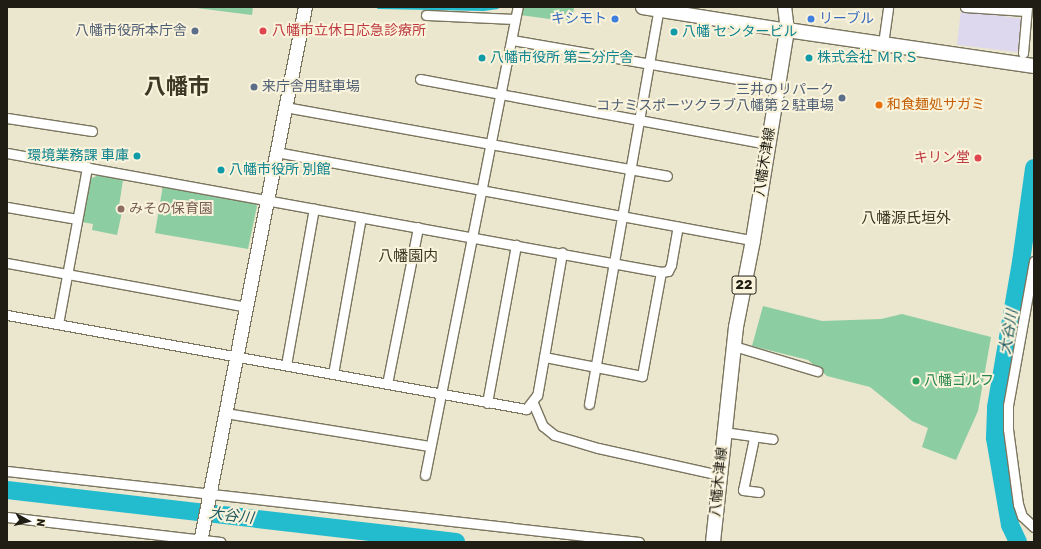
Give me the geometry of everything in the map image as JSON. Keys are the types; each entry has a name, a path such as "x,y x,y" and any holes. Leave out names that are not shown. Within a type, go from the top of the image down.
{"main road":[{"path":"786,30 883,44 1026,61"},
{"name":"八幡木津線","path":"713,542 734,346 753,240 786,30"}],"street":[{"path":"201,540 305,7"},
{"path":"425,475 429,446 502,94 518,7"},
{"path":"642,7 786,30 787,8"},
{"path":"883,44 888,7"},
{"path":"965,7 1027,12 1026,61"},
{"path":"589,404 659,9"},
{"path":"426,15 515,18"},
{"path":"512,40 777,86"},
{"path":"420,79 758,142 769,140"},
{"path":"285,107 667,176"},
{"path":"7,118 92,131"},
{"path":"276,152 753,240"},
{"path":"7,153 661,272 668,271 671,265 678,227"},
{"path":"58,324 87,167"},
{"path":"7,207 77,219"},
{"path":"286,365 314,208"},
{"path":"333,374 361,217"},
{"path":"387,384 418,227"},
{"path":"488,403 516,245"},
{"path":"7,315 286,365 440,395 526,409 533,403 544,357 562,253"},
{"path":"1034,261 1008,406 1008,429 1018,504 1022,516 1034,527"},
{"path":"7,263 246,307"},
{"path":"544,357 596,369 642,376 661,272"},
{"path":"734,346 818,371"},
{"path":"533,403 543,426 554,435 598,448 720,475"},
{"path":"225,413 429,446"},
{"path":"724,432 754,438 773,439"},
{"path":"754,438 743,490 759,492"},
{"path":"7,471 209,495 639,542"},
{"path":"7,517 221,542"}],"shaded area":[{"path":"961,11 1022,18 1017,52 957,45"}],"green space":[{"path":"189,7 253,7 252,15"},
{"path":"523,7 574,7 572,22 520,15"},
{"path":"99,175 123,180 119,206 122,212 117,235 92,230 93,224 82,222 90,179"},
{"path":"163,185 252,200 257,206 248,249 155,233"},
{"name":"八幡ゴルフ","path":"763,306 822,321 881,319 902,314 991,337 978,411 956,460 922,447 928,428 912,421 870,387 827,376 808,360 752,346"}],"waterway":[{"path":"378,7 483,9 497,7"},
{"name":"大谷川","path":"1018,542 1010,525 995,438 996,407 1021,262 1034,168"},
{"name":"大谷川","path":"7,490 456,542"}],"place":[{"name":"キシモト","path":"615,19"},
{"name":"リーブル","path":"811,19"},
{"name":"八幡市役所本庁舎","path":"195,31"},
{"name":"八幡市立休日応急診療所","path":"263,31"},
{"name":"八幡 センタービル","path":"674,32"},
{"name":"八幡市役所 第二分庁舎","path":"482,58"},
{"name":"株式会社 ＭＲＳ","path":"809,58"},
{"name":"来庁舎用駐車場","path":"254,87"},
{"name":"三井のリパーク コナミスポーツクラブ八幡第２駐車場","path":"842,98"},
{"name":"和食麺処サガミ","path":"879,105"},
{"name":"環境業務課 車庫","path":"137,156"},
{"name":"キリン堂","path":"978,158"},
{"name":"八幡市役所 別館","path":"221,170"},
{"name":"みその保育園","path":"121,209"},
{"name":"八幡ゴルフ","path":"916,381"}],"district":[{"name":"八幡市","path":"177,87"},
{"name":"八幡源氏垣外","path":"906,219"},
{"name":"八幡園内","path":"408,257"}]}
